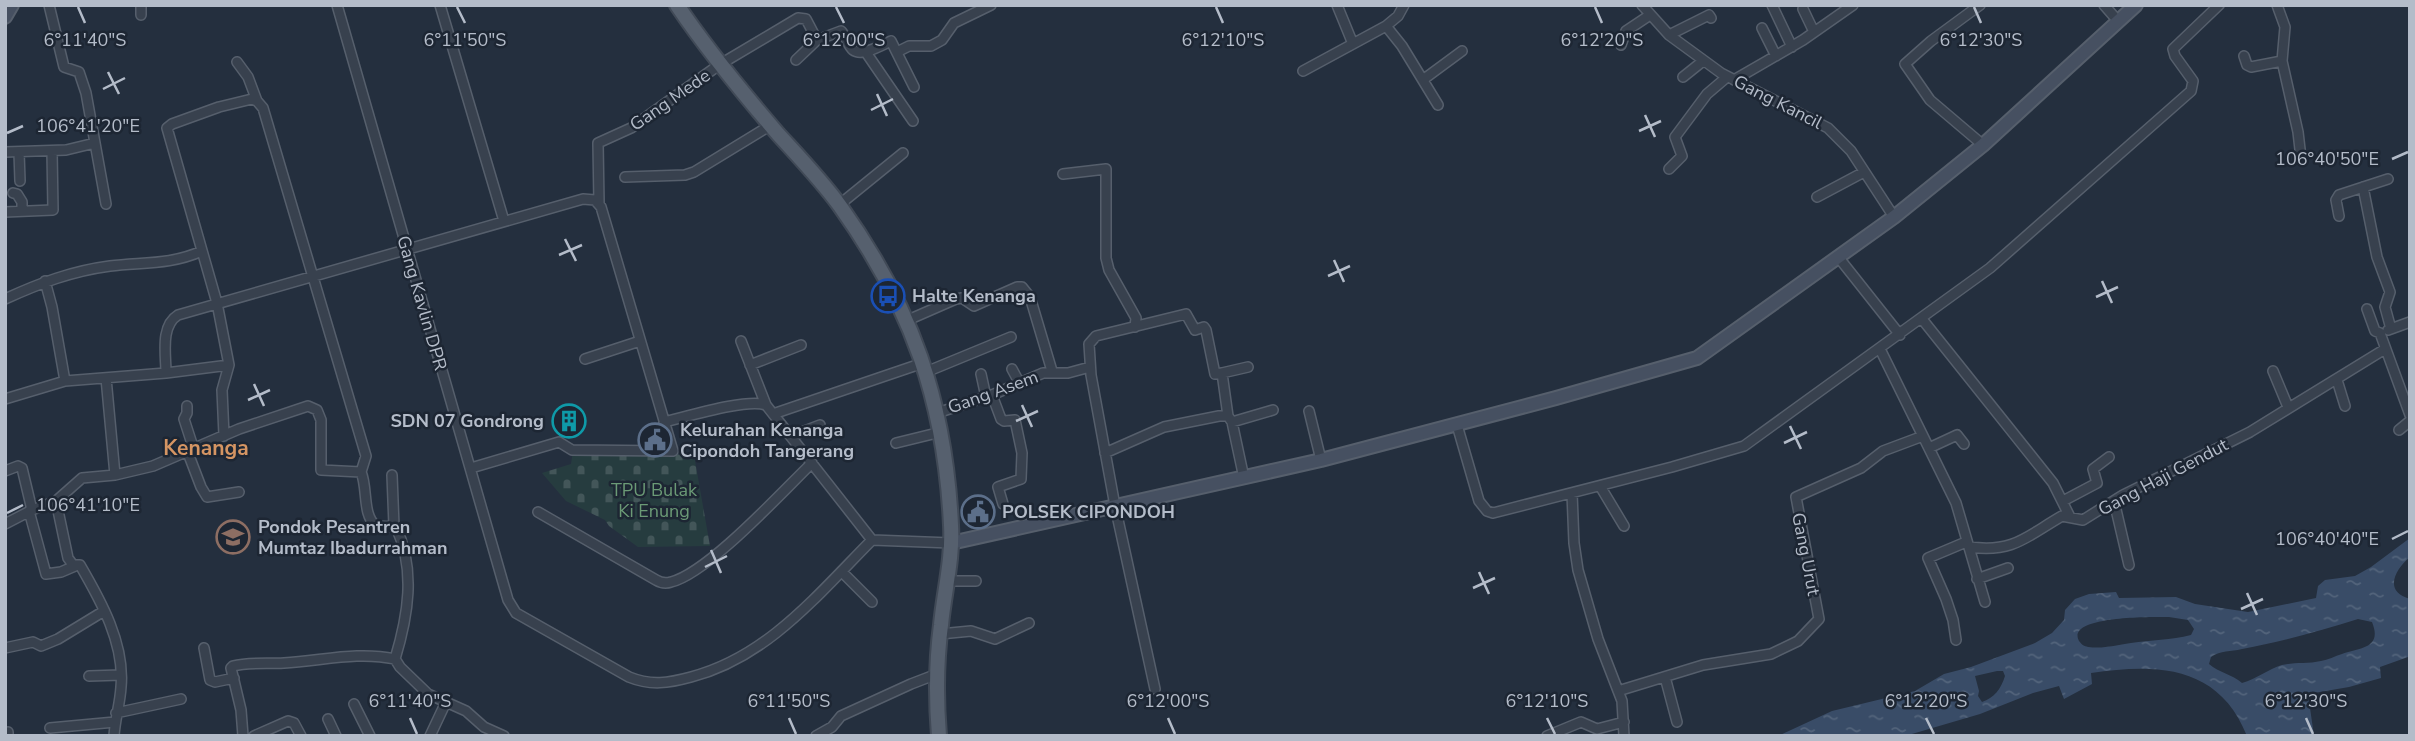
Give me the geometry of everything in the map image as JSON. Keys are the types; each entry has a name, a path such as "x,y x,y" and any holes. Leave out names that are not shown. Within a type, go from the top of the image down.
{"main road":[{"path":"677,5 719,65 839,205 882,270 908,320 937,413 949,491 951,543 937,674 939,736"}],"street":[{"path":"5,17 12,5"},
{"path":"49,5 64,67 77,70 86,93 106,204"},
{"name":"Gang Kavlin DPR","path":"337,5 512,608 522,617 629,677 643,683 656,684 701,674 740,658 804,610 842,572"},
{"path":"440,5 504,221"},
{"path":"897,52 909,46 931,46 942,40 954,23 991,5"},
{"path":"1337,5 1353,44"},
{"path":"1303,71 1386,26 1398,16 1404,5"},
{"name":"Gang Kancil","path":"1642,5 1668,34 1703,61 1730,78 1829,128 1851,151 1894,217"},
{"path":"1772,5 1792,47"},
{"path":"1669,169 1682,156 1675,137 1703,99 1730,78 1792,47 1853,5"},
{"path":"1980,5 1905,64 1930,100 1983,145"},
{"path":"2104,5 2118,21"},
{"path":"872,602 842,572 872,540 951,543 1321,460 1697,358 1894,217 1983,145 2136,5"},
{"path":"1457,425 1479,501 1487,511 1501,513 1744,446 1999,261 2191,91 2193,81 2173,49 2219,5"},
{"path":"2277,5 2285,27 2281,61 2298,132 2301,158"},
{"path":"1803,9 1814,32"},
{"path":"1621,45 1626,31 1650,15"},
{"path":"1668,34 1709,15 1712,18"},
{"path":"719,65 797,18 806,19 817,40"},
{"path":"1386,26 1424,79 1438,104"},
{"path":"1762,28 1776,56"},
{"path":"796,60 817,40 841,31 851,49 856,52 891,41 914,87"},
{"path":"866,51 911,119"},
{"path":"1424,79 1462,51"},
{"path":"2245,56 2248,67 2281,61"},
{"path":"1683,77 1703,61"},
{"path":"237,62 248,77 263,108 366,456 360,472 372,524 394,526"},
{"name":"Gang Mede","path":"598,203 598,143 631,128 719,65"},
{"path":"224,436 222,390 229,365 217,303 167,126 219,107 257,100"},
{"path":"625,177 685,175 694,172 771,125"},
{"path":"5,152 66,150 95,143"},
{"path":"5,212 53,210 52,151"},
{"path":"19,152 20,181"},
{"path":"839,205 903,153"},
{"path":"1063,174 1107,169 1105,258 1136,318 1135,327"},
{"path":"1817,197 1864,172"},
{"path":"2339,216 2336,200 2339,195 2388,179"},
{"path":"2362,187 2377,257 2390,292 2385,307 2391,328"},
{"path":"13,193 17,194 22,202 22,211"},
{"path":"166,373 166,335 172,319 188,311 583,198 598,203 673,451 572,450 559,442 471,468"},
{"path":"5,299 71,273 109,266 169,262 202,251"},
{"path":"1839,258 1900,335"},
{"path":"45,281 65,381"},
{"path":"908,320 956,299 962,298 974,306 1017,287 1021,288 1030,297 1052,372"},
{"path":"2367,309 2375,331 2380,334 2410,415"},
{"path":"1155,689 1115,506 1090,367 1089,344 1093,338 1185,314 1195,330 1204,327 1206,330 1215,374 1248,367"},
{"path":"1922,319 2053,483 2070,517"},
{"path":"2380,334 2410,322"},
{"path":"773,414 925,368 1011,337"},
{"path":"585,359 640,341"},
{"path":"741,341 766,405 872,540"},
{"path":"750,365 801,345"},
{"path":"1880,349 1956,503 1984,602"},
{"name":"Gang Haji Gendut","path":"1968,545 2006,547 2017,544 2062,516 2084,520 2114,501 2250,432 2385,349"},
{"path":"5,399 65,381 229,365"},
{"name":"Gang Asem","path":"937,413 1052,372 1063,374 1090,367"},
{"path":"1012,369 1019,382"},
{"path":"2273,371 2288,407"},
{"path":"1223,373 1230,419 1244,478"},
{"path":"981,374 1001,419 1015,419 1022,453 1021,479 998,487 1003,504"},
{"path":"106,378 115,475"},
{"path":"2337,380 2345,406"},
{"path":"664,422 731,407 759,403 766,405"},
{"path":"187,406 184,419 191,451 201,487 207,497 239,492"},
{"path":"5,524 30,510 56,501 82,478 115,475 153,466 288,412 312,407 317,410 321,420 321,470 360,472"},
{"path":"1105,453 1171,425 1219,416 1230,419 1273,410"},
{"path":"1309,411 1321,460"},
{"path":"2399,430 2410,421"},
{"path":"791,436 820,425"},
{"path":"895,443 941,432"},
{"path":"1929,448 1957,435 1964,444"},
{"name":"Gang Urut","path":"1618,691 1703,665 1771,654 1798,641 1819,619 1796,497 1861,468 1883,451 1923,436"},
{"path":"2063,501 2097,483 2093,469 2109,457"},
{"path":"538,512 656,580 667,583 689,574 717,554 812,463"},
{"path":"5,471 22,468 46,574 80,565 104,611 117,643 122,686 114,736"},
{"path":"393,475 394,526 406,560 408,587 407,612 395,659 428,694 466,711 484,727 504,736"},
{"path":"1600,486 1624,526"},
{"path":"1572,493 1578,570 1598,639 1624,710 1624,736"},
{"path":"56,501 67,555 75,565"},
{"path":"2114,501 2129,565"},
{"path":"1956,640 1954,620 1928,558 1968,545"},
{"path":"1977,579 2008,568"},
{"path":"947,581 976,581"},
{"path":"5,648 33,642 41,646 104,611"},
{"path":"940,634 971,631 995,639 1029,623"},
{"path":"204,648 211,681 234,678"},
{"path":"243,736 241,710 232,668 236,665 284,663 347,655 395,659"},
{"path":"816,736 834,725 841,716 937,674"},
{"path":"89,676 121,675"},
{"path":"1665,677 1677,722"},
{"path":"50,728 115,717 181,699"},
{"path":"430,736 446,702"},
{"path":"354,705 370,736"},
{"path":"328,719 336,736"},
{"path":"254,736 288,720 294,723 301,736"},
{"path":"1546,736 1581,722 1597,729 1624,722"}],"green space":[{"name":"TPU Bulak Ki Enung","path":"573,451 694,455 710,546 638,547 609,526 605,520 566,501 542,473 571,464"}],"water":[{"path":"2410,538 2410,557 2396,574 2394,586 2402,596 2410,599 2410,659 2408,657 2380,667 2381,678 2308,694 2314,736 2247,736 2235,712 2220,695 2203,682 2183,674 2139,669 2091,673 2092,684 2064,699 2059,686 1980,714 1905,736 1778,736 1832,711 1915,691 1944,674 2035,643 2052,633 2064,620 2065,610 2075,599 2089,594 2116,592 2119,598 2176,597 2195,604 2248,612 2316,598 2318,586 2325,580 2355,576","holes":["2169,617 2188,620 2194,629 2191,635 2100,648 2087,647 2079,641 2078,633 2085,626 2098,622","2358,619 2372,622 2375,631 2372,642 2362,648 2324,660 2282,665 2242,683 2209,664 2211,657 2218,653 2286,640","1997,671 2003,671 2005,676 1996,692 1982,702 1978,696 1975,676"]}],"place":[{"name":"Halte Kenanga","path":"888,296"},
{"name":"SDN 07 Gondrong","path":"569,421"},
{"name":"Kelurahan Kenanga Cipondoh Tangerang","path":"655,440"},
{"name":"POLSEK CIPONDOH","path":"978,512"},
{"name":"Pondok Pesantren Mumtaz Ibadurrahman","path":"233,537"}],"district":[{"name":"Kenanga","path":"206,448"}]}
